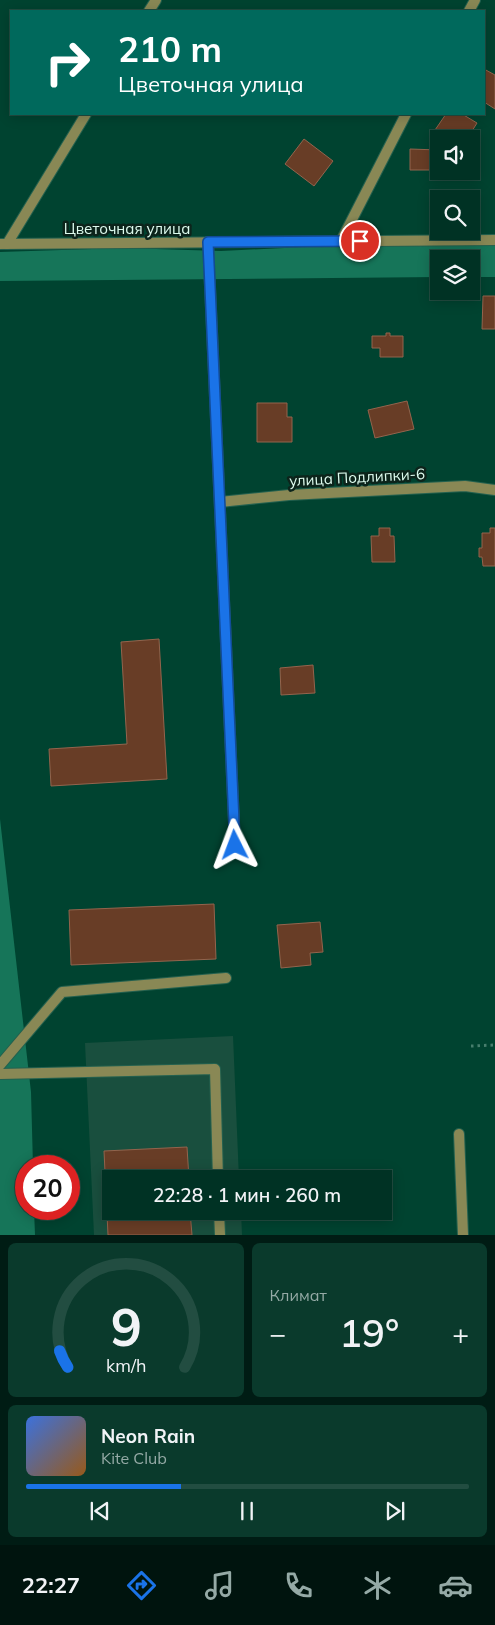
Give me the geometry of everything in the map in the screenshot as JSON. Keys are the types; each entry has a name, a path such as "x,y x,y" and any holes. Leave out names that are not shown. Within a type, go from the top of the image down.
{"street":[{"path":"3,244 85,115"},
{"path":"341,241 405,115"},
{"name":"Цветочная улица","path":"3,244 495,240"},
{"path":"208,242 235,845"},
{"name":"улица Подлипки-6","path":"220,502 289,495 465,486 495,490"},
{"path":"0,1065 62,992 226,978"},
{"path":"0,1074 214,1069 218,1170"},
{"path":"459,1134 463,1235"},
{"path":"219,1220 220,1235"}],"path":[{"path":"471,1046 495,1046"}],"shaded area":[{"path":"365,244 495,245 495,277 480,277 480,250 430,250 430,277 0,281 0,252 123,248 221,251"},
{"path":"0,819 31,1092 33,1155 15,1155 15,1220 34,1220 35,1235 0,1235"},
{"path":"233,1036 239,1170 102,1170 102,1220 241,1220 242,1235 94,1235 85,1043"}],"building":[{"path":"485,70 495,75 495,109 485,103"},
{"path":"445,115 464,115 477,123 473,130 435,130"},
{"path":"304,139 333,161 314,186 285,164"},
{"path":"410,149 430,150 430,170 410,170"},
{"path":"483,296 495,296 495,329 482,329"},
{"path":"386,333 390,333 390,336 403,336 403,357 380,357 380,348 372,348 372,336 386,336"},
{"path":"407,401 414,429 375,438 368,410"},
{"path":"257,403 287,403 287,417 292,417 292,442 257,442"},
{"path":"379,528 390,528 390,536 394,536 395,562 372,562 371,536 379,536"},
{"path":"490,528 495,528 495,566 483,566 482,557 479,557 479,548 482,548 482,533 490,533"},
{"path":"159,639 167,779 51,786 49,749 127,744 121,642"},
{"path":"313,665 315,693 281,695 280,668"},
{"path":"214,904 216,959 71,965 69,910"},
{"path":"320,922 323,952 310,953 311,965 281,968 277,925"},
{"path":"187,1147 188,1170 105,1170 104,1151"},
{"path":"107,1220 191,1220 192,1235 108,1235"}],"route":[{"path":"235,845 208,242 360,241"}]}
